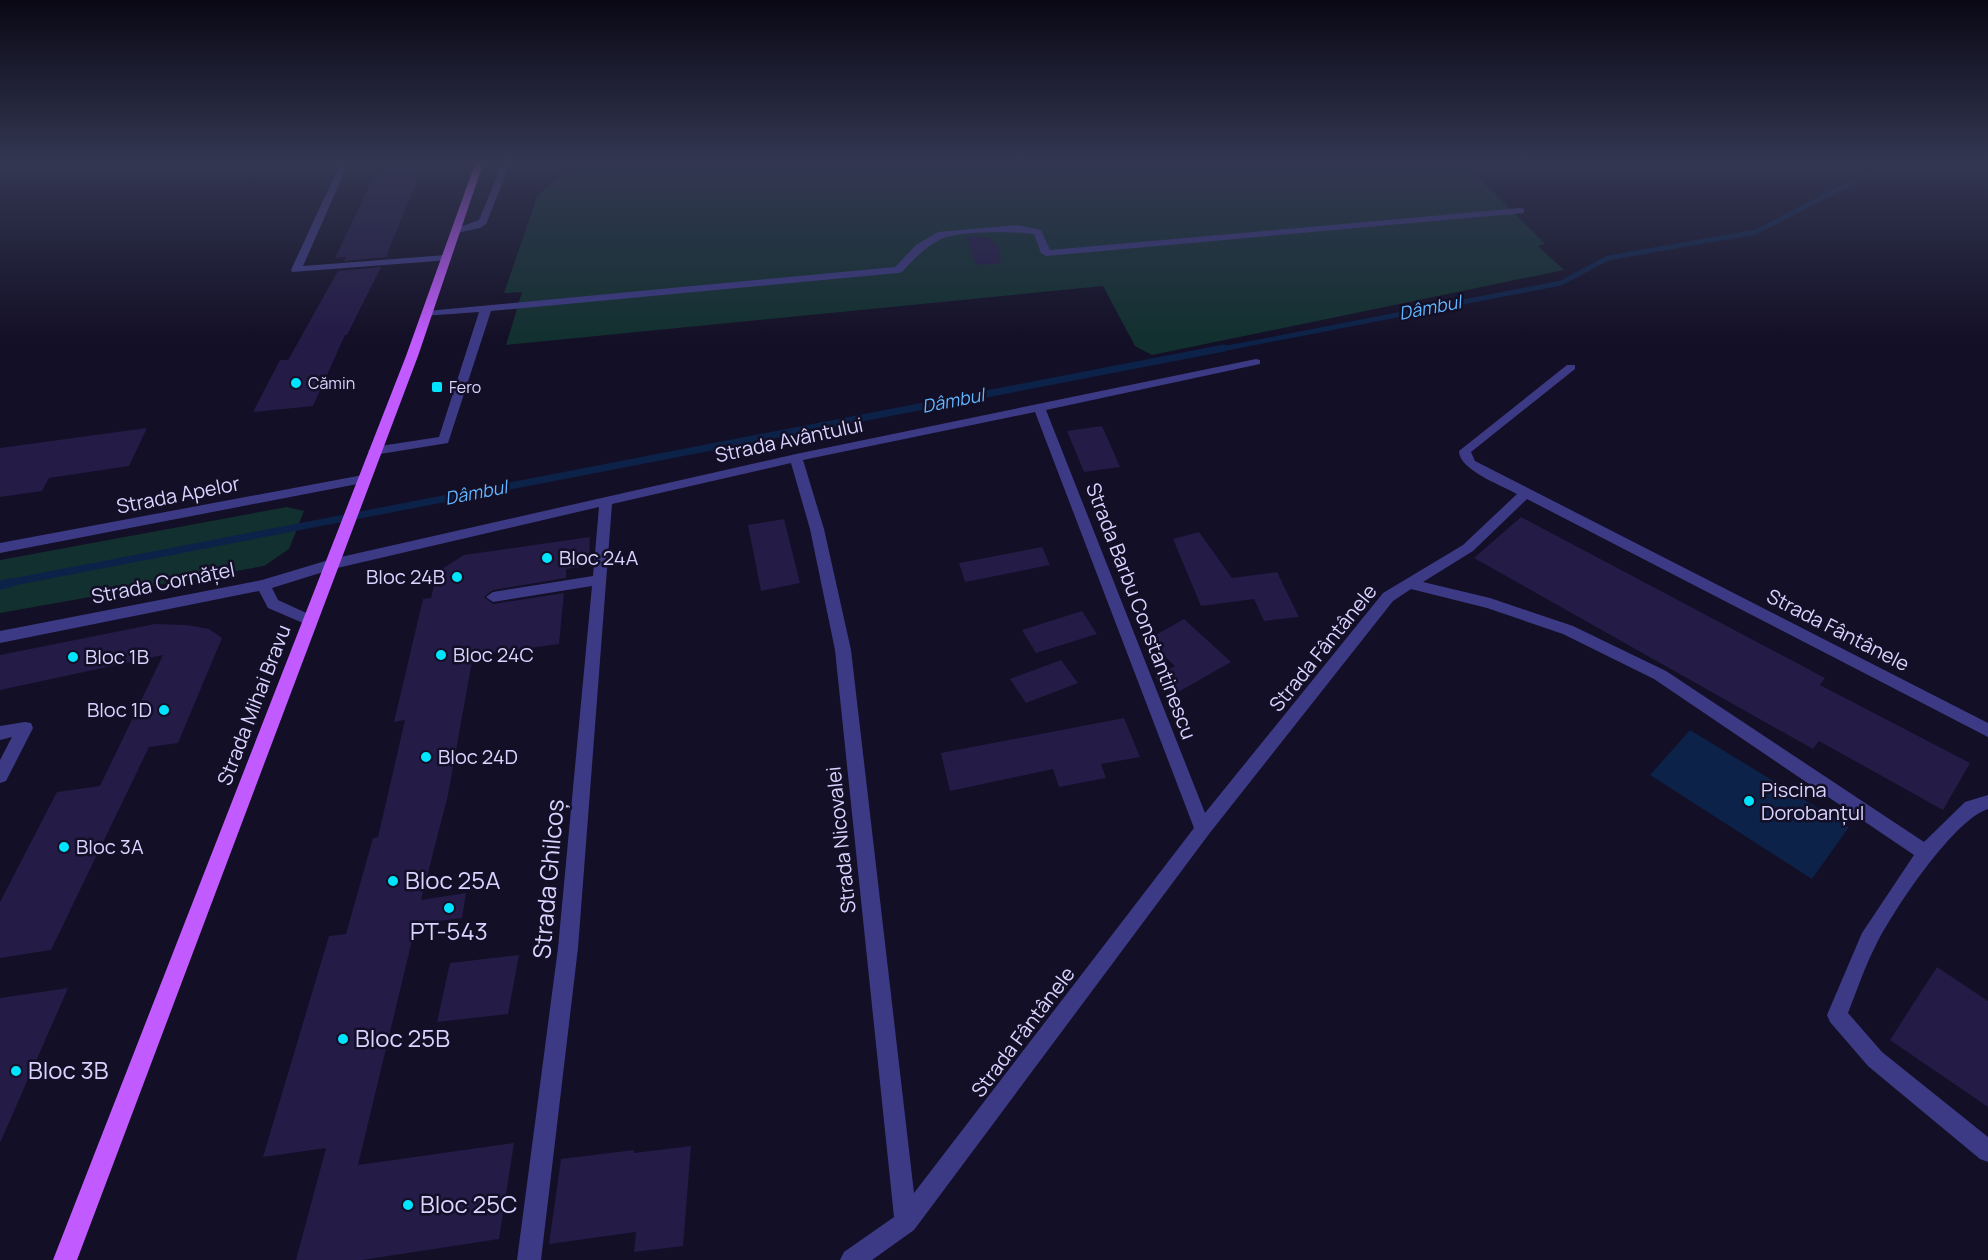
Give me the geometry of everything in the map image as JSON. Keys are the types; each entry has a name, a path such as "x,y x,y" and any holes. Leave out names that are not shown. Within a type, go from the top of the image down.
{"main road":[{"name":"Strada Mihai Bravu","path":"65,1260 427,314 458,223"}],"street":[{"path":"317,223 296,270 446,258"},
{"path":"455,232 482,223"},
{"path":"427,314 898,270 920,247 941,234 1017,228 1038,232 1046,253 1388,223"},
{"path":"374,451 444,440 486,309"},
{"name":"Strada Avântului","path":"335,555 606,502 796,458 1256,362"},
{"path":"1526,493 1470,464 1465,458 1465,451 1571,367"},
{"name":"Strada Barbu Constantinescu","path":"1039,407 1203,829"},
{"name":"Strada Nicovalei","path":"796,458 817,529 843,650 906,1222"},
{"name":"Strada Apelor","path":"0,548 363,479"},
{"name":"Strada Fântânele","path":"852,1260 906,1222 1203,829 1388,597 1468,548 1526,493 1988,731"},
{"name":"Strada Ghilcoș","path":"529,1260 568,948 606,502"},
{"name":"Strada Cornățel","path":"0,637 263,585 335,555"},
{"path":"493,597 600,580"},
{"path":"1410,584 1490,603 1568,630 1660,675 1925,853"},
{"path":"263,585 273,604 310,621"},
{"path":"0,733 25,728 0,776"},
{"path":"1988,802 1971,807 1925,853 1869,939 1837,1015 1875,1059 1988,1150"}],"green space":[{"path":"528,223 1524,223 1545,244 1538,246 1564,270 1152,355 1135,346 1103,286 506,345 522,292 504,293"},
{"path":"287,507 304,511 289,549 264,566 0,613 0,560"}],"water":[{"name":"Piscina Dorobanțul","path":"1690,730 1849,827 1812,879 1650,775"}],"building":[{"path":"352,223 400,223 386,257 344,261 346,257 335,258"},
{"path":"966,236 990,238 993,243 998,244 1001,263 976,265"},
{"path":"381,267 345,335 313,406 253,412 280,360 288,360 338,271"},
{"path":"1102,426 1120,467 1084,472 1067,431"},
{"path":"147,428 129,466 49,478 42,491 0,497 0,448"},
{"path":"1521,517 1825,678 1820,685 1970,763 1943,810 1819,741 1813,749 1474,558"},
{"path":"784,519 800,583 761,591 748,525"},
{"path":"1199,532 1232,578 1277,572 1299,617 1264,621 1254,599 1201,606 1173,539"},
{"path":"590,537 589,566 566,569 566,578 493,590 484,597 493,604 564,593 559,644 473,656 448,795 421,900 466,893 462,918 416,924 358,1165 514,1143 499,1239 362,1260 296,1260 326,1148 263,1157 329,936 346,934 373,838 378,837 405,720 394,722 423,599 431,598 437,572 464,555"},
{"path":"1042,547 1050,565 965,582 959,563"},
{"path":"1082,611 1097,634 1036,653 1022,630"},
{"path":"1184,619 1231,662 1173,695 1155,677 1175,666 1147,640"},
{"path":"155,624 187,625 209,629 222,638 178,743 149,747 51,950 0,958 0,902 57,792 100,786 163,655 0,690 0,655"},
{"path":"1061,660 1078,683 1026,703 1010,679"},
{"path":"1124,718 1140,757 1101,764 1106,778 1059,787 1053,769 950,791 941,753"},
{"path":"519,955 508,1014 437,1022 450,963"},
{"path":"1937,967 1988,1001 1988,1107 1890,1040"},
{"name":"Bloc 3B","path":"68,988 0,1143 0,998"},
{"path":"691,1146 683,1246 634,1252 636,1232 549,1244 561,1159"}],"waterway":[{"name":"Dâmbul","path":"1217,350 1561,283 1608,258 1756,232 1774,223"},
{"name":"Dâmbul","path":"3,584 1224,348"},
{"name":"Dâmbul","path":"0,585 10,583"}],"place":[{"name":"Cămin","path":"296,383"},
{"name":"Fero","path":"437,387"},
{"name":"Bloc 24A","path":"547,558"},
{"name":"Bloc 24B","path":"457,577"},
{"name":"Bloc 24C","path":"441,655"},
{"name":"Bloc 1B","path":"73,657"},
{"name":"Bloc 1D","path":"164,710"},
{"name":"Bloc 24D","path":"426,757"},
{"name":"Piscina Dorobanțul","path":"1749,801"},
{"name":"Bloc 3A","path":"64,847"},
{"name":"Bloc 25A","path":"393,881"},
{"name":"PT-543","path":"449,908"},
{"name":"Bloc 25B","path":"343,1039"},
{"name":"Bloc 3B","path":"16,1071"},
{"name":"Bloc 25C","path":"408,1205"}]}
